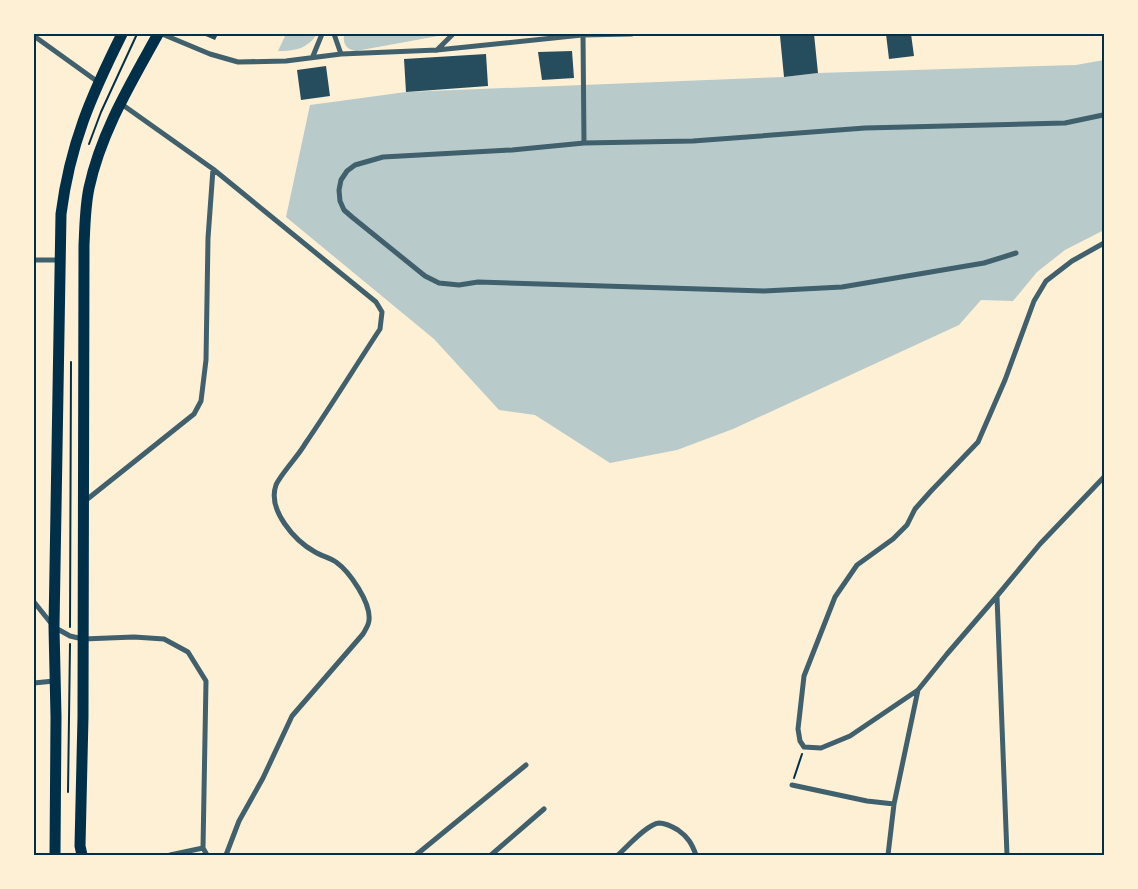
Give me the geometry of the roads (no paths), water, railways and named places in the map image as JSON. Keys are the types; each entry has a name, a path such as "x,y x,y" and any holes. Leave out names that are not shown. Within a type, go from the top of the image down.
{"main road":[{"path":"55,855 56,717 54,627 61,214 64,187 79,130 98,82 122,34"},
{"path":"82,855 80,846 83,639 84,254 86,211 89,188 100,151 120,103 158,34"}],"street":[{"path":"162,34 210,54 238,62 286,61 313,56 437,50 582,34 632,34"},
{"path":"313,56 322,34"},
{"path":"334,34 341,54"},
{"path":"437,50 453,34"},
{"path":"582,34 584,143"},
{"path":"34,36 98,82"},
{"path":"120,103 213,169 376,302 382,312 380,329 304,446 276,484 274,503 280,516 293,534 314,552 336,562 361,591 368,608 369,621 363,634 292,716 263,778 239,820 226,855"},
{"path":"1016,253 984,263 842,287 764,291 478,282 459,285 439,283 425,276 344,210 340,201 339,190 341,180 355,165 382,157 512,150 584,143 693,141 865,128 1065,123 1103,115"},
{"path":"83,503 194,414 201,401 206,360 208,238 213,169"},
{"path":"1104,243 1072,261 1046,281 1034,301 1005,380 978,442 915,509 907,525 893,539 857,565 834,597 804,676 798,729 800,741 804,747 821,748 850,736 918,690 1040,544 1104,477"},
{"path":"34,260 59,260"},
{"path":"997,596 1006,855"},
{"path":"34,602 54,627 70,636 83,639 134,637 164,639 188,652 206,681 203,848 208,855"},
{"path":"34,683 55,681"},
{"path":"888,855 894,804 918,690"},
{"path":"416,855 526,765"},
{"path":"792,785 867,801 894,804"},
{"path":"491,855 544,809"},
{"path":"618,855 646,830 658,823 672,826 684,834 692,843 696,855"},
{"path":"170,855 203,848"},
{"path":"423,850 427,855"}]}
